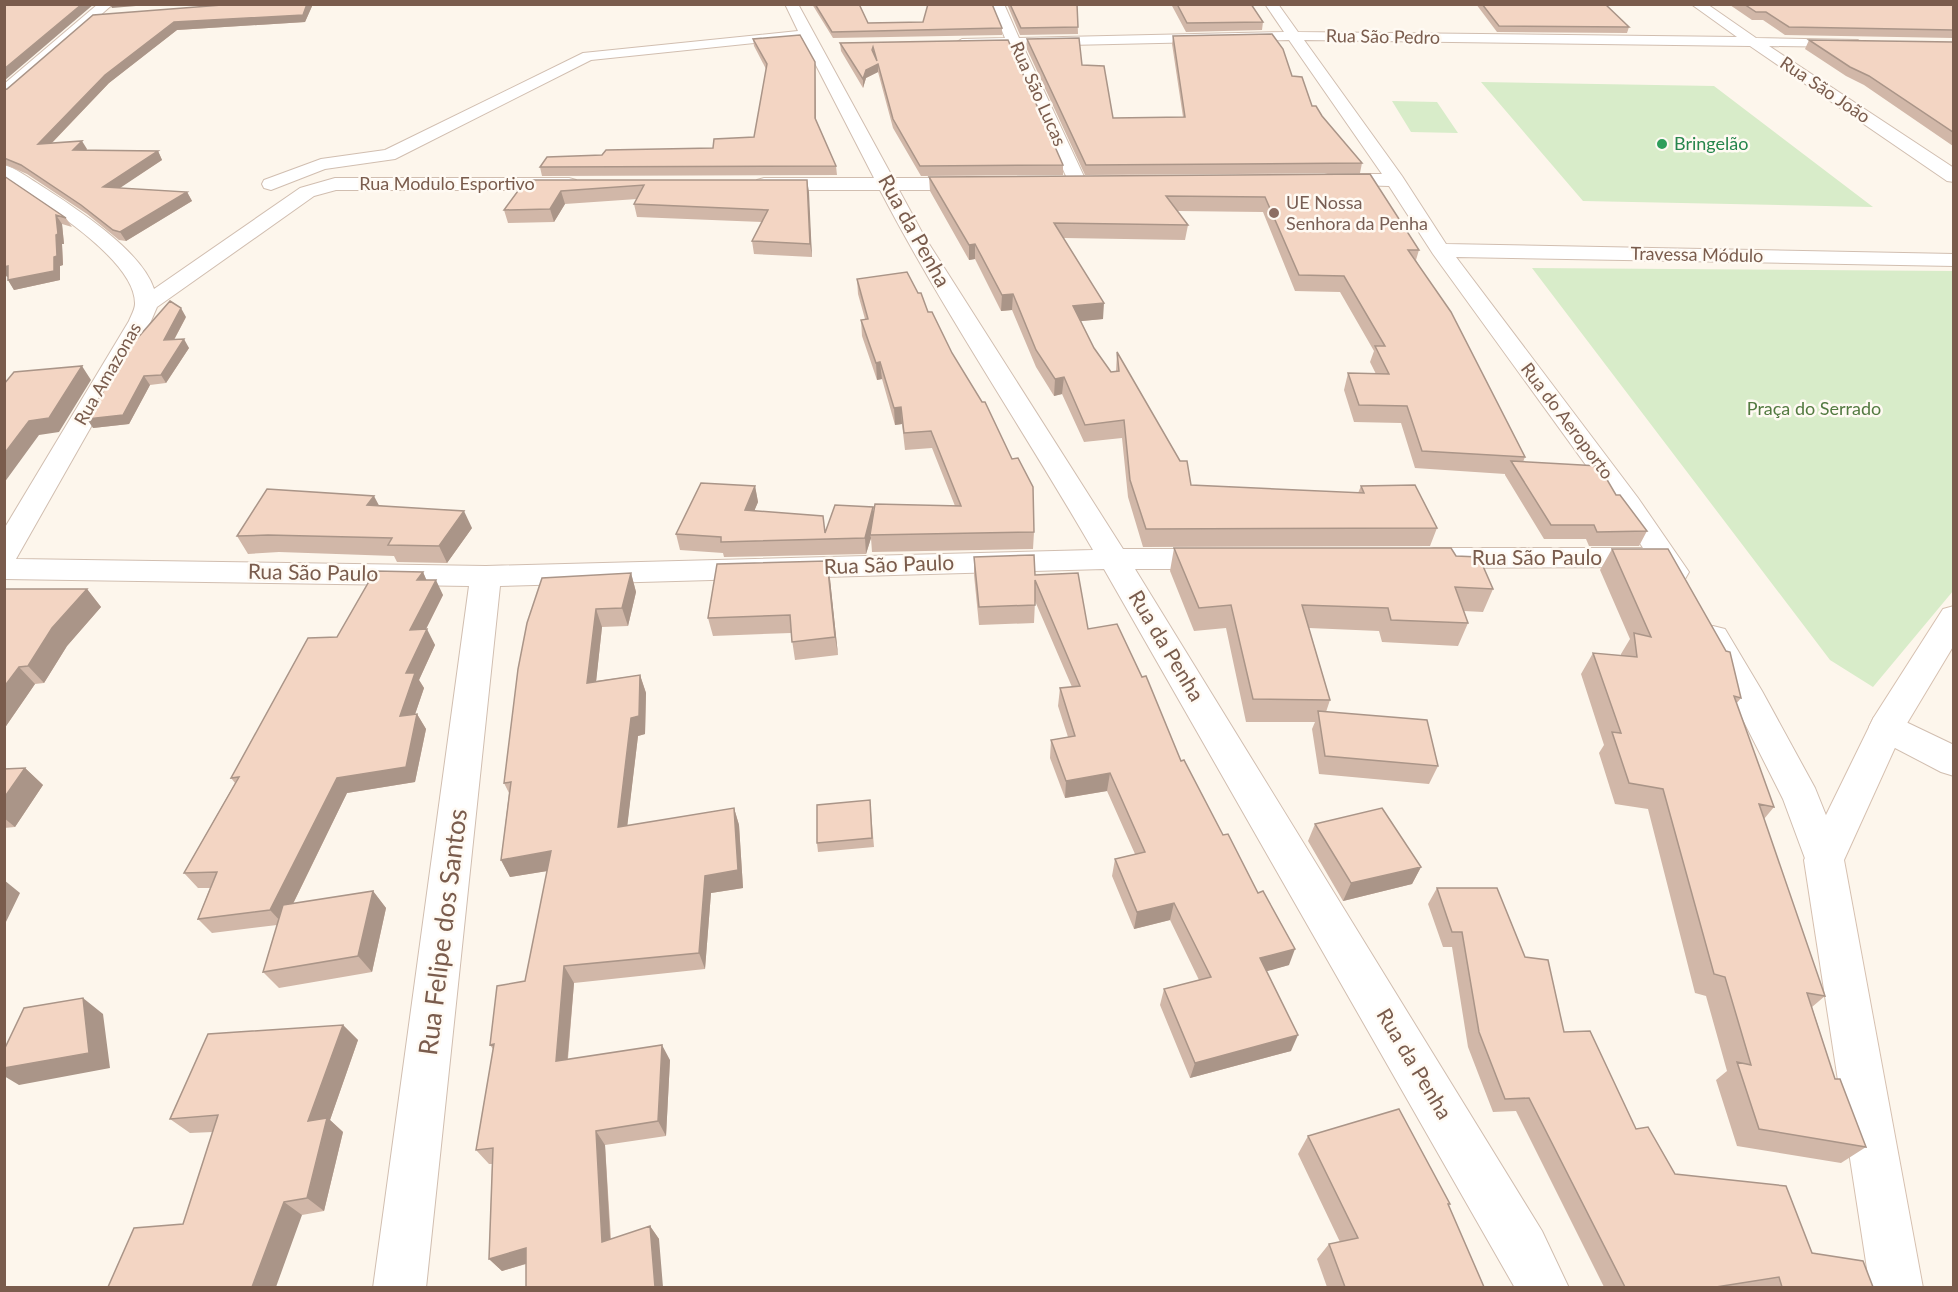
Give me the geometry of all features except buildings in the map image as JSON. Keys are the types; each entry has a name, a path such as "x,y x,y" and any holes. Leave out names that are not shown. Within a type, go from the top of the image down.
{"street":[{"name":"Rua da Penha","path":"791,4 815,41 886,184 941,282 1060,469 1114,559 1524,1249 1543,1287"},
{"name":"Rua São Lucas","path":"997,4 1078,183"},
{"name":"Rua do Aeroporto","path":"1271,4 1395,180 1440,250 1666,558 1684,588"},
{"name":"Rua São João","path":"1697,4 1953,177"},
{"path":"7,87 95,16 112,9"},
{"name":"Rua São Pedro","path":"943,43 1293,36 1872,43"},
{"path":"271,184 321,165 389,155 588,56 815,41"},
{"name":"Rua Amazonas","path":"4,170 89,227 113,248 132,270 143,291 146,304 140,321 4,555"},
{"path":"1313,181 1395,180"},
{"path":"1056,183 1102,183"},
{"name":"Rua Modulo Esportivo","path":"146,304 307,192 319,188 335,184 587,184"},
{"path":"743,184 988,184"},
{"name":"Travessa Módulo","path":"1440,250 1953,260"},
{"name":"Rua São Paulo","path":"4,568 486,576 1114,559 1246,558"},
{"name":"Rua São Paulo","path":"1402,558 1666,558"},
{"name":"Rua Felipe dos Santos","path":"399,1287 486,576"},
{"path":"1824,860 1887,727 1953,617"},
{"path":"1702,619 1750,700 1802,799 1824,860 1898,1287"},
{"path":"1887,727 1953,762"}],"green space":[{"name":"Bringelão","path":"1481,82 1714,86 1873,207 1583,201"},
{"path":"1392,101 1437,102 1458,133 1411,132"},
{"name":"Praça do Serrado","path":"1532,268 1953,271 1953,591 1873,687 1830,660"}],"place":[{"name":"Bringelão","path":"1662,144"},
{"name":"UE Nossa Senhora da Penha","path":"1274,213"}]}
